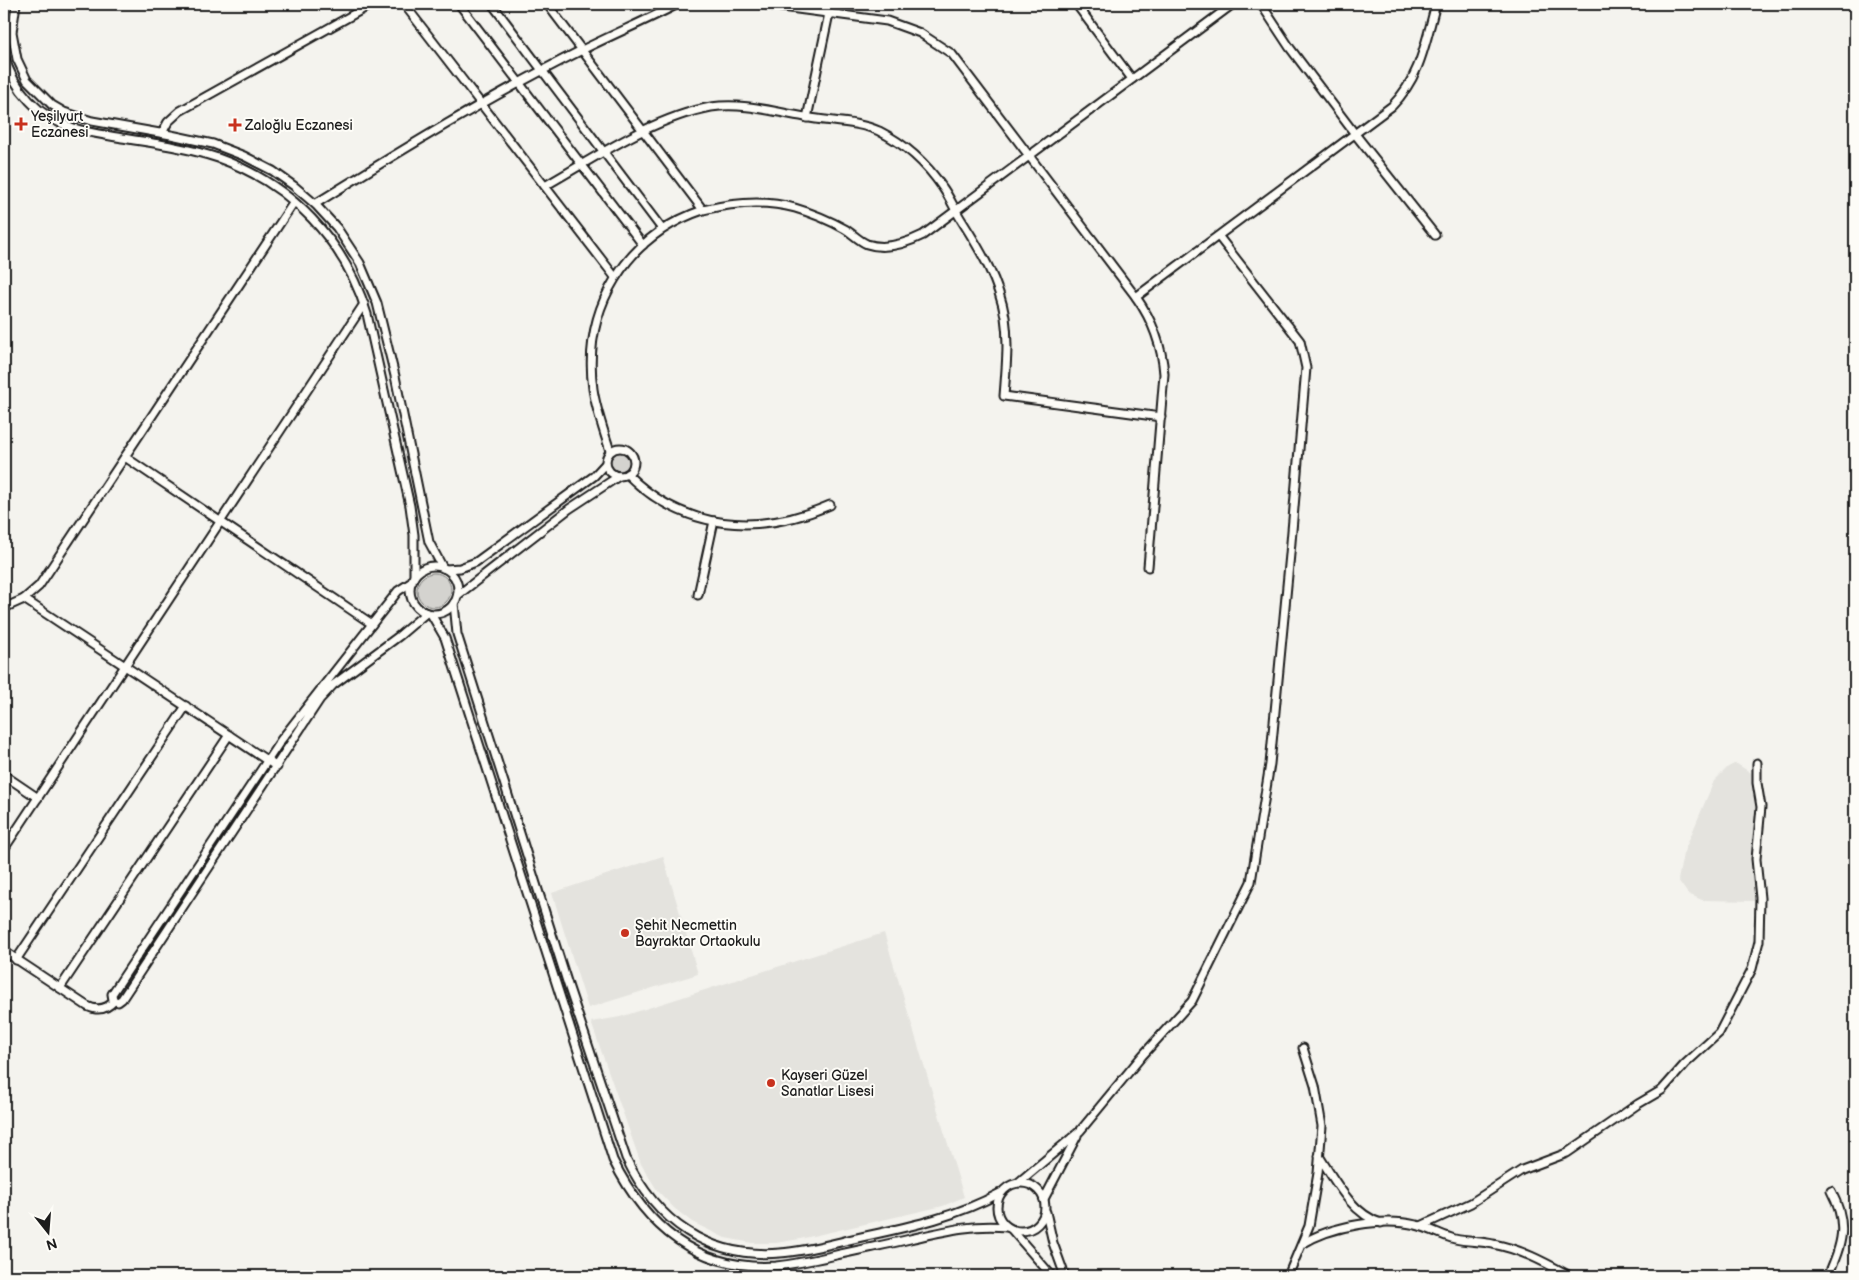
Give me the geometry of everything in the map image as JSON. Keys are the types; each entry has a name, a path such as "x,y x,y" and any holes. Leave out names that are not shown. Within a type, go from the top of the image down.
{"street":[{"path":"16,4 13,14 12,32 17,59 27,80 48,101 64,112 92,121 213,144 244,156 284,178 315,204 337,228 354,252 377,303 395,376 429,542 444,569 455,578 458,595"},
{"path":"162,133 168,122 180,111 372,4"},
{"path":"404,4 615,277"},
{"path":"459,4 643,245"},
{"path":"492,4 662,229"},
{"path":"547,4 703,210"},
{"path":"315,204 481,104 582,50 678,4"},
{"path":"760,4 876,18 920,33 942,46 952,54 1136,297 1152,323 1160,347 1164,374 1148,567"},
{"path":"807,118 831,4"},
{"path":"1076,4 1132,79"},
{"path":"118,1000 112,998 112,994 281,740 398,591 427,568 460,568 476,562 594,476 606,463 610,451 595,400 591,358 596,324 615,277 624,264 643,245 662,229 687,215 718,206 758,204 792,207 831,221 866,243 884,246 900,244 916,238 956,211 1233,4"},
{"path":"1261,4 1290,48 1435,235"},
{"path":"1136,297 1219,237 1392,106 1411,83 1417,72 1436,4"},
{"path":"4,55 20,91 37,108 56,121 83,131 202,153 258,177 294,202 319,225 335,245 349,268 364,304 380,367 410,506 414,535 413,580 410,592 414,602 429,613 445,638 613,1160 631,1193 647,1214 666,1232 695,1250 722,1260 763,1266 799,1263 956,1228 990,1226 1023,1231 1033,1228 1041,1220 1045,1210"},
{"path":"545,186 644,131 688,112 740,105 868,127 896,141 929,169 944,189 988,266 1002,304 1008,343 1004,396 1161,417"},
{"path":"4,608 24,599 39,586 294,202"},
{"path":"1044,1199 1080,1132 1142,1056 1192,1001 1251,882 1268,774 1306,368 1300,341 1219,237"},
{"path":"5,845 38,798 364,304"},
{"path":"4,951 92,1008 104,1009 118,1000 326,692 429,613 447,611 458,595 570,508 619,476 627,474 635,465 632,453 622,447 610,451"},
{"path":"125,457 372,624"},
{"path":"606,463 609,470 619,476"},
{"path":"627,474 646,492 667,505 690,515 714,521 744,524 774,522 802,516 830,505"},
{"path":"698,595 714,521"},
{"path":"24,599 277,767"},
{"path":"454,603 457,634 572,998 626,1158 639,1183 654,1203 682,1228 709,1243 738,1251 768,1254 805,1250 929,1222 965,1210 1000,1193 1008,1186 1018,1182 1080,1132"},
{"path":"16,960 186,706"},
{"path":"60,988 228,735"},
{"path":"1421,1226 1471,1203 1522,1170 1566,1153 1627,1111 1662,1090 1685,1064 1719,1032 1752,969 1759,941 1760,898 1756,859 1761,807 1757,783 1757,763"},
{"path":"4,776 38,798"},
{"path":"1288,1276 1309,1226 1322,1126 1312,1073 1303,1048"},
{"path":"1319,1156 1356,1208 1366,1216 1384,1223"},
{"path":"1018,1182 1034,1186 1042,1194 1053,1243 1065,1276"},
{"path":"1828,1276 1842,1237 1840,1212 1831,1190"},
{"path":"1000,1193 996,1209 1000,1219 1052,1276"},
{"path":"1302,1244 1334,1229 1384,1223 1405,1223 1421,1226 1456,1239 1494,1244 1511,1249 1539,1260 1570,1276"}],"shaded area":[{"path":"620,452 627,455 630,462 627,469 620,472 613,469 610,462 613,455"},
{"path":"434,573 441,574 446,578 450,583 450,597 446,602 441,606 434,607 427,606 422,602 418,597 417,590 418,583 422,578 427,574"},
{"path":"1734,764 1753,774 1757,805 1751,858 1755,901 1702,900 1688,894 1678,880 1683,854 1714,781 1728,767"},
{"name":"Şehit Necmettin Bayraktar Ortaokulu","path":"663,856 698,974 588,1008 552,893"},
{"name":"Kayseri Güzel Sanatlar Lisesi","path":"884,933 964,1197 943,1206 776,1243 752,1243 725,1238 692,1222 674,1208 657,1190 641,1164 591,1022 620,1017"}],"place":[{"name":"Yeşilyurt Eczanesi","path":"21,124"},
{"name":"Zaloğlu Eczanesi","path":"235,125"},
{"name":"Şehit Necmettin Bayraktar Ortaokulu","path":"625,933"},
{"name":"Kayseri Güzel Sanatlar Lisesi","path":"771,1083"}]}
